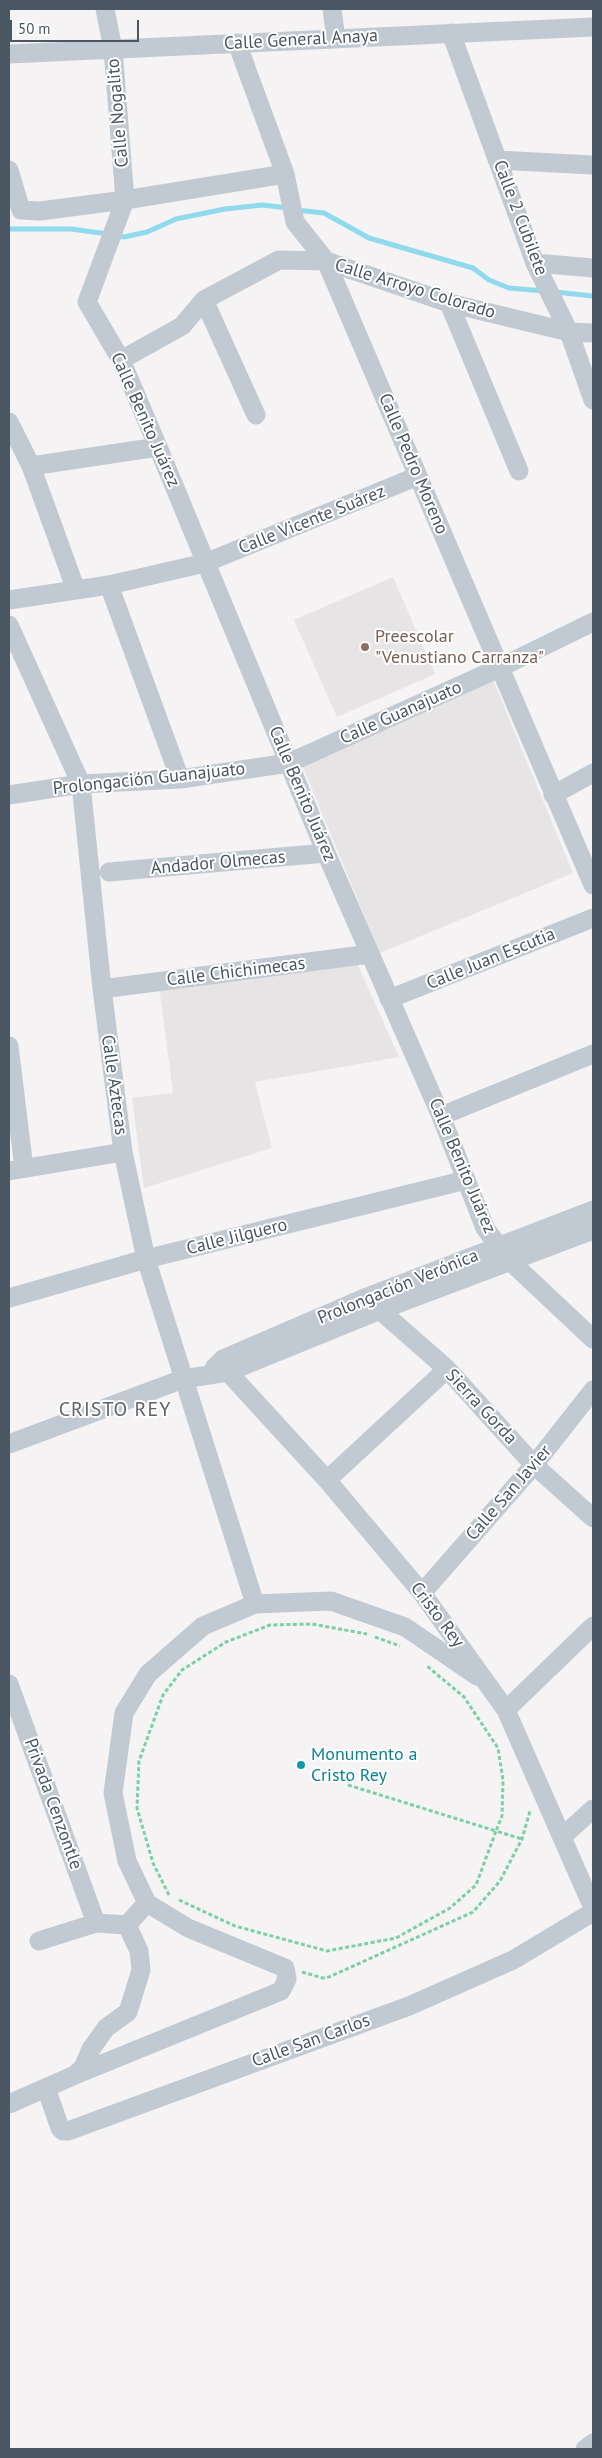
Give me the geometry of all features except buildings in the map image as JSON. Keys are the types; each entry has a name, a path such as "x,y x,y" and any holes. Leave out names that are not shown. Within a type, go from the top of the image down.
{"street":[{"name":"Calle Nogalito","path":"105,9 113,49 125,200 118,218"},
{"path":"332,9 336,38"},
{"name":"Calle General Anaya","path":"9,54 593,27"},
{"name":"Calle 2 Cubilete","path":"451,33 538,270 569,332 593,400"},
{"name":"Calle Pedro Moreno","path":"238,43 285,174 295,222 326,261 593,885"},
{"path":"497,160 593,165"},
{"path":"9,170 15,210 40,211 125,200 285,174"},
{"name":"Calle Benito Juárez","path":"118,218 87,302 121,360 326,854 441,1116 485,1228 504,1254 593,1339"},
{"name":"Calle Arroyo Colorado","path":"204,300 279,260 326,261 449,303 569,332 593,333"},
{"path":"538,270 593,268"},
{"path":"121,360 182,326 204,300 256,415"},
{"path":"449,303 519,471"},
{"path":"9,422 31,466 76,590"},
{"path":"31,466 158,447"},
{"name":"Calle Vicente Suárez","path":"9,600 108,585 205,563 418,476"},
{"path":"108,585 180,779"},
{"name":"Calle Guanajuato","path":"289,763 499,668 593,622"},
{"name":"Calle Aztecas","path":"9,625 82,784 102,989 123,1152 146,1259 255,1604"},
{"name":"Prolongación Guanajuato","path":"9,795 82,784 180,779 289,763"},
{"path":"553,795 593,773"},
{"name":"Andador Olmecas","path":"109,872 326,854"},
{"name":"Calle Juan Escutia","path":"389,999 593,918"},
{"name":"Calle Chichimecas","path":"102,989 370,954"},
{"path":"9,1046 17,1169 123,1152"},
{"path":"441,1116 593,1054"},
{"name":"Calle Jilguero","path":"9,1298 146,1259 466,1180"},
{"name":"Prolongación Verónica","path":"9,1444 183,1379 207,1374 373,1304 504,1254 593,1210"},
{"name":"Prolongación Verónica","path":"504,1254 593,1230"},
{"name":"Sierra Gorda","path":"373,1304 447,1369 534,1465 593,1518"},
{"name":"Cristo Rey","path":"225,1366 327,1480 422,1593 506,1710 593,1908"},
{"path":"327,1480 447,1369"},
{"name":"Calle San Javier","path":"422,1593 534,1465 593,1390"},
{"path":"9,2104 281,1991 287,1979 285,1968 188,1928 147,1903 127,1860 113,1794 124,1712 148,1674 203,1626 255,1604 332,1602 405,1627 485,1680"},
{"path":"506,1710 593,1626"},
{"name":"Privada Cenzontle","path":"9,1684 96,1923"},
{"path":"562,1837 593,1809"},
{"path":"127,1926 147,1903"},
{"name":"Calle San Carlos","path":"46,2088 60,2128 63,2131 68,2131 409,2006 513,1960 593,1912"},
{"path":"39,1941 96,1923 127,1926"},
{"path":"75,2075 83,2068 91,2049 106,2028 128,2012 141,1970 139,1951 127,1926"},
{"path":"585,2449 593,2443"}],"path":[{"path":"408,1650 365,1634 312,1624 270,1625 226,1642 182,1670 163,1695 138,1761 137,1808 153,1862 170,1896 236,1926 327,1951 396,1938 450,1908 476,1885 502,1816 503,1780 498,1748 464,1696 422,1661"},
{"path":"285,1968 323,1978 329,1977 473,1912 500,1881 522,1839 538,1784"},
{"path":"348,1785 522,1839"}],"shaded area":[{"name":"Preescolar \"Venustiano Carranza\"","path":"393,577 435,674 337,717 294,620"},
{"path":"493,680 573,873 380,953 302,765"},
{"path":"356,961 399,1057 255,1082 272,1148 144,1188 132,1098 173,1093 159,986"}],"waterway":[{"path":"116,236 124,237 147,232 176,219 225,209 262,205 288,208"},
{"path":"296,210 324,213 369,238 473,268 489,280 509,288 544,291"},
{"path":"9,229 71,229 108,234"},
{"path":"555,292 593,296"}],"place":[{"name":"Preescolar \"Venustiano Carranza\"","path":"365,647"},
{"name":"Monumento a Cristo Rey","path":"301,1765"}],"district":[{"name":"CRISTO REY","path":"115,1410"}]}
